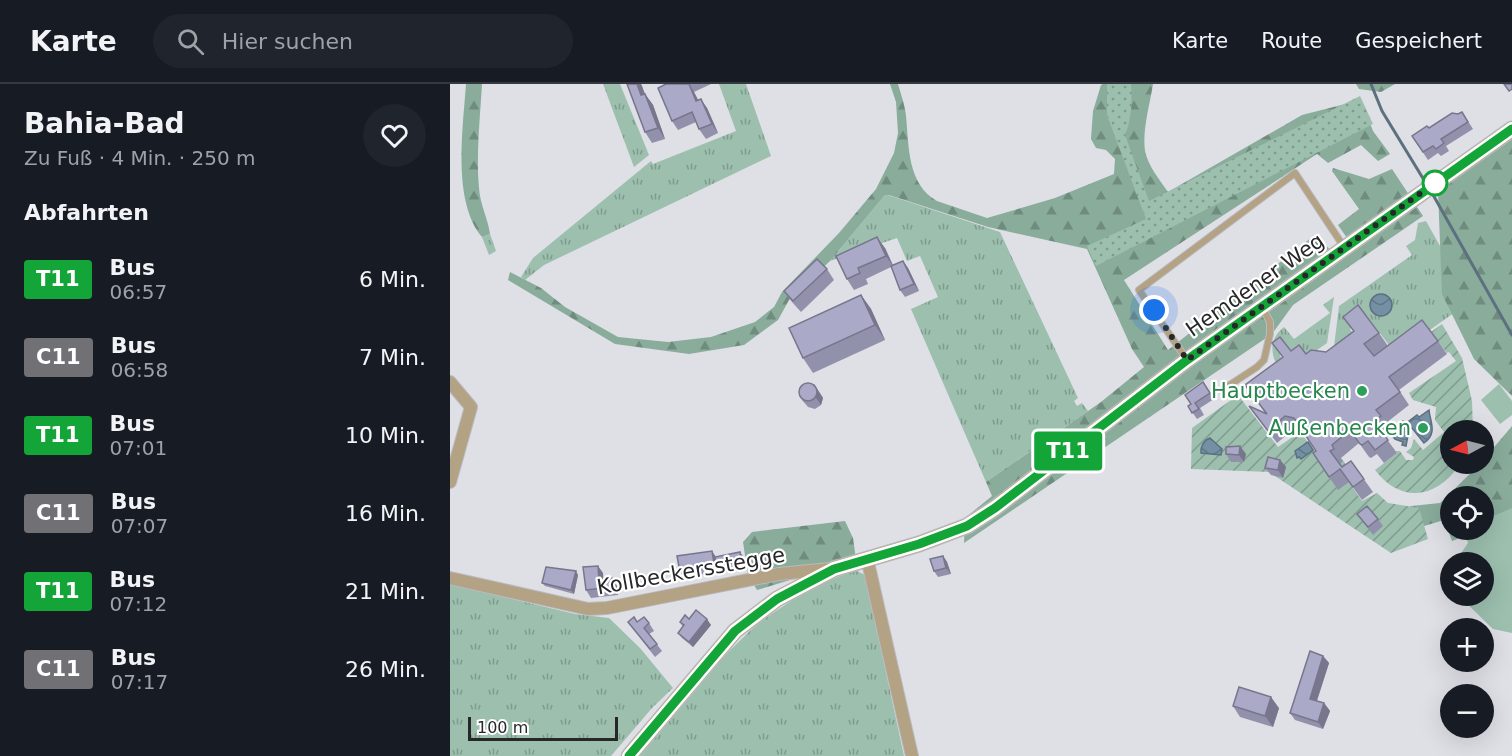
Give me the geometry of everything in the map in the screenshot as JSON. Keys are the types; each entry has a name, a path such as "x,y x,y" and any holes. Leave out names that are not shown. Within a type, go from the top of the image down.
{"street":[{"name":"Hemdener Weg","path":"629,756 735,631 777,599 834,569 919,544 967,526 995,508 1261,306 1512,129"},
{"path":"450,382 471,407 450,482"},
{"path":"867,558 912,756"},
{"name":"Kollbeckersstegge","path":"450,578 588,609 607,608 779,574 834,569"}],"lane":[{"path":"1187,360 1139,290 1295,173 1344,248"},
{"path":"1222,390 1257,368 1264,360 1270,334 1270,322 1261,306"}],"green space":[{"path":"466,84 482,84 478,175 481,200 490,234 482,237 466,204 463,184 462,142"},
{"path":"603,84 620,84 649,155 634,167"},
{"path":"719,84 746,84 771,156 544,265 525,280 521,277 533,258 651,161 653,164 736,131"},
{"path":"890,84 898,84 902,96 911,163 920,185 937,201 987,218 1055,198 1114,174 1115,159 1106,150 1096,148 1091,139 1093,111 1103,84 1153,84 1145,126 1145,151 1151,167 1168,192 1302,115 1361,100 1373,131 1390,154 1378,161 1361,145 1328,163 1317,154 1124,280 1168,350 1311,238 1322,240 1330,250 1347,238 1338,225 1359,209 1332,171 1333,168 1369,179 1392,169 1423,216 1293,305 1272,334 964,543 965,518 992,496 986,482 1101,402 1144,367 1132,349 1087,249 988,227 885,195 830,261 789,300 778,320 744,345 689,354 615,344 508,280 510,272 541,288 565,307 618,337 668,342 711,337 755,322 774,307 782,292 839,233 876,189 894,153 898,133 896,102"},
{"path":"1107,84 1131,84 1131,110 1125,135 1149,201 1360,96 1373,124 1096,266 1087,246 1146,219 1107,115"},
{"path":"1356,84 1395,84 1381,92 1359,89"},
{"path":"1512,139 1512,396 1474,359 1442,294 1438,191"},
{"path":"885,195 1000,232 1078,398 1074,401 1077,406 1082,403 1088,411 986,482 911,309 938,297 920,256 907,261 897,238 830,261"},
{"path":"1426,221 1471,301 1387,360 1389,345 1367,316 1350,329 1360,344 1332,363 1339,306 1412,255 1406,246 1415,240 1418,223"},
{"path":"490,234 496,251 489,255 482,237"},
{"path":"1334,297 1327,343 1310,355 1298,358 1289,348 1280,355 1282,361 1276,363 1273,344 1276,335 1284,327 1294,339 1330,313 1323,305"},
{"path":"1442,324 1462,358 1472,401 1473,420 1440,420 1440,427 1435,420 1436,407 1413,400 1409,393 1456,361 1431,332"},
{"path":"1499,384 1512,401 1512,415 1500,424 1481,400"},
{"path":"1238,395 1278,447 1300,432 1327,467 1342,459 1354,476 1348,481 1362,501 1377,493 1388,503 1419,508 1428,539 1391,553 1269,472 1191,469 1192,428"},
{"path":"1512,426 1512,521 1494,526 1494,486 1457,486 1470,474 1494,474 1494,447"},
{"path":"1440,435 1440,474 1452,474 1430,490 1419,493 1396,488 1385,481 1375,470 1397,453 1396,451 1400,451 1406,460 1413,460 1414,457 1406,452 1411,448 1414,439 1423,450"},
{"path":"1440,503 1440,521 1411,530 1387,523 1411,506"},
{"path":"1512,508 1512,633 1494,629 1494,618 1482,618 1469,606 1494,606 1494,552 1462,552 1468,543 1467,540 1494,540 1494,516"},
{"path":"845,521 853,538 856,559 757,590 748,575 743,542 752,532"},
{"path":"855,570 865,575 904,756 637,756 716,664 758,623 812,587"},
{"path":"450,584 575,614 609,618 640,648 673,688 652,708 611,756 450,756"}],"water":[{"path":"1381,294 1389,297 1392,305 1389,313 1381,316 1373,313 1370,305 1373,297"},
{"name":"Außenbecken","path":"1429,410 1432,431 1424,443 1412,428 1409,430 1406,446 1389,432 1391,429 1386,424 1389,422 1398,431 1397,425 1403,421 1407,427 1410,424 1409,421"},
{"path":"1210,438 1222,449 1221,455 1201,453 1203,444"},
{"path":"1308,442 1313,450 1301,459 1297,458 1295,451"}],"building":[{"path":"627,84 637,84 641,95 645,94 658,128 645,132"},
{"path":"666,84 689,84 696,101 701,99 712,124 699,129 692,112 672,121 658,88"},
{"path":"1504,84 1512,84 1512,89 1509,91"},
{"path":"1462,112 1468,122 1441,139 1444,143 1436,149 1433,146 1423,152 1412,136 1452,113"},
{"path":"877,237 886,256 858,268 860,273 847,279 836,256"},
{"path":"817,259 827,269 793,301 784,291"},
{"path":"903,261 914,284 900,290 891,266"},
{"path":"861,295 875,325 803,358 789,328"},
{"path":"1358,305 1379,333 1364,344 1374,356 1422,320 1438,341 1389,377 1400,392 1376,410 1381,416 1374,421 1388,440 1375,450 1368,441 1360,444 1350,430 1332,445 1334,449 1330,451 1342,467 1351,461 1364,479 1353,487 1340,469 1329,477 1313,453 1316,451 1294,418 1285,416 1268,431 1249,406 1267,414 1245,385 1283,357 1272,343 1280,337 1291,351 1299,345 1306,354 1311,350 1326,352 1354,331 1343,317"},
{"path":"1203,382 1210,393 1195,403 1199,409 1192,413 1188,406 1191,404 1185,395"},
{"path":"804,383 812,383 817,388 815,399 804,401 799,396 799,388"},
{"path":"1240,446 1239,455 1226,454 1226,447"},
{"path":"1268,457 1280,460 1278,470 1265,468"},
{"path":"1367,506 1378,519 1368,527 1357,514"},
{"path":"712,551 714,564 680,572 677,556"},
{"path":"740,552 741,560 716,567 715,557"},
{"path":"943,556 946,568 934,571 930,559"},
{"path":"598,566 599,580 612,578 613,587 586,590 583,567"},
{"path":"546,567 576,571 571,590 542,583"},
{"path":"696,610 707,619 689,642 678,633 684,625 680,622 685,615 689,619"},
{"path":"634,617 637,622 644,617 649,623 644,628 657,644 650,649 628,622"},
{"path":"1310,651 1323,656 1310,699 1324,703 1318,722 1290,713"},
{"path":"1239,687 1271,697 1265,716 1233,706"}],"waterway":[{"path":"1371,84 1382,111 1427,185"},
{"path":"1432,193 1512,335"}],"bus line":[{"name":"T11","path":"629,756 735,631 777,599 834,569 919,544 967,526 995,508 1187,360 1512,129"}],"place":[{"name":"Hauptbecken","path":"1362,391"},
{"name":"Außenbecken","path":"1423,428"}],"route":[{"path":"1154,310 1187,360 1439,180 1435,183"}]}
